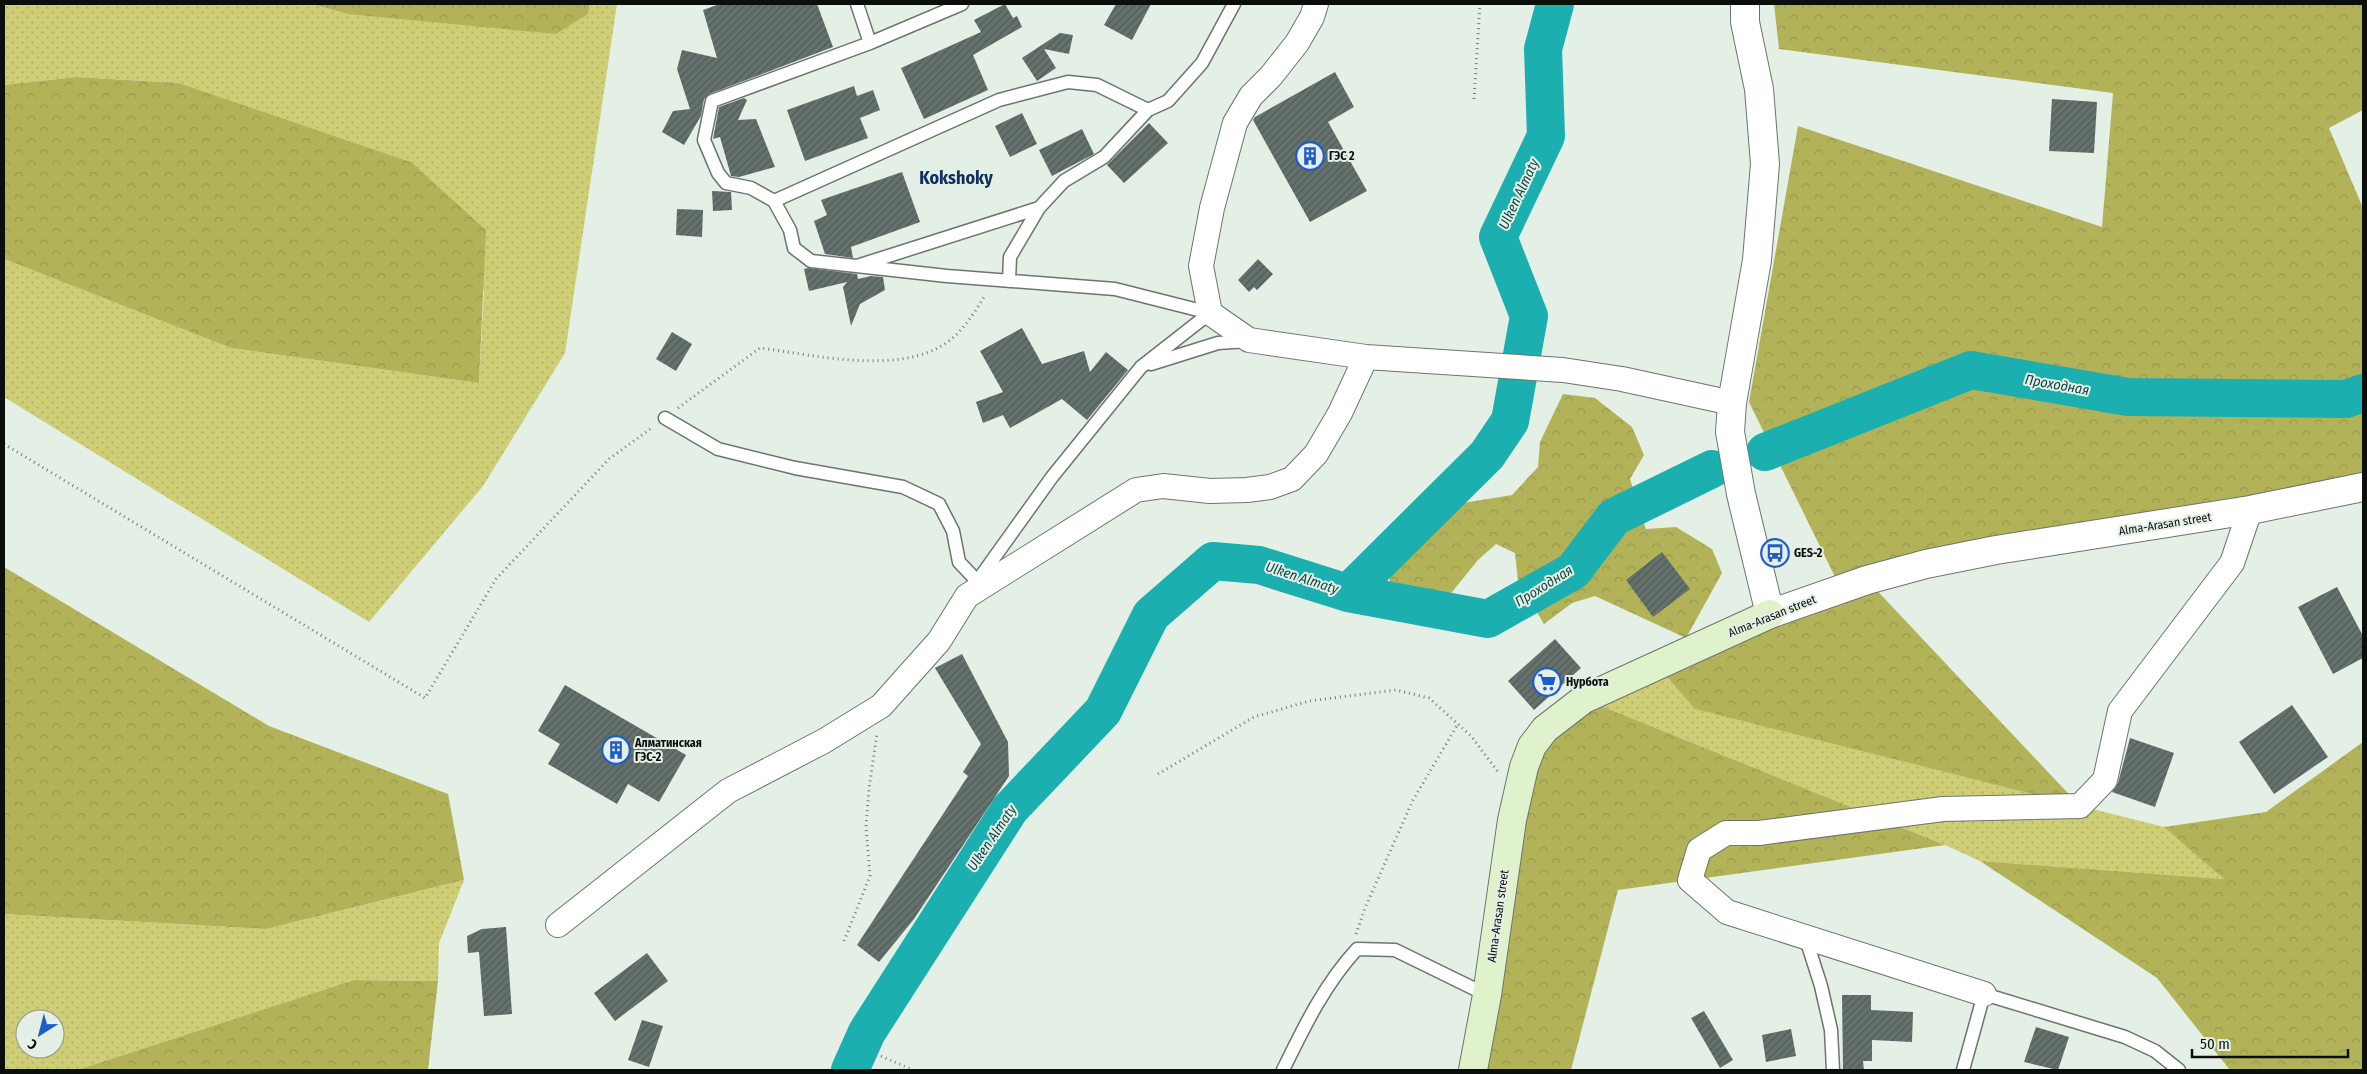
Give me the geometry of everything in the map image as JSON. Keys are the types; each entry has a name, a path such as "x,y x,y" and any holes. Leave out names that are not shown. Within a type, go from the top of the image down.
{"main road":[{"name":"Alma-Arasan street","path":"1473,1070 1487,995 1516,796 1532,746 1545,729 1584,699 1770,614"}],"street":[{"path":"1316,4 1312,18 1296,44 1271,76 1251,96 1235,124 1212,208 1201,266 1210,313 1249,340 1366,357 1563,370 1622,379 1732,403"},
{"path":"1745,4 1745,22 1759,89 1765,164 1757,260 1732,403 1730,432 1741,494 1770,614"},
{"path":"558,925 728,791 824,741 881,706 939,641 972,589 1136,490 1163,486 1210,491 1247,490 1270,487 1292,480 1316,454 1340,413 1366,357"},
{"name":"Alma-Arasan street","path":"1770,614 1867,580 1926,564 1996,550 2250,510 2363,487"},
{"path":"1984,994 1727,912 1690,880 1699,850 1726,833 1759,833 1943,809 2080,806 2104,780 2120,711 2232,563 2250,510"}],"lane":[{"path":"857,4 870,43"},
{"path":"962,4 870,43 712,100 704,140 718,174 726,183 751,188 774,201 790,230 794,248 811,261 1115,290 1210,313"},
{"path":"1009,281 1010,258 1039,208 1064,181 1104,156 1148,110 1168,101 1202,63 1234,4"},
{"path":"774,201 999,100 1068,82 1097,85 1148,110"},
{"path":"855,266 1039,208"},
{"path":"665,418 718,449 795,468 903,487 939,504 953,531 959,562 972,589 1052,477 1142,367 1210,313"},
{"path":"1142,367 1218,343 1249,340"},
{"path":"1805,936 1821,986 1831,1030 1832,1070"},
{"path":"1283,1070 1310,1014 1340,968 1357,949 1395,950 1487,995"},
{"path":"1964,1070 1984,994 2125,1037 2155,1051 2163,1065 2179,1070"}],"path":[{"path":"1474,100 1480,4"},
{"path":"4,444 425,698"},
{"path":"1158,774 1254,717 1309,701 1396,690 1429,698 1471,736 1516,796"},
{"path":"844,941 870,876 866,827 869,789 881,706"},
{"path":"1357,949 1356,929 1413,800 1458,724"},
{"path":"881,1056 913,1070"}],"shaded area":[{"path":"4,4 311,4 348,14 588,14 590,4 617,4 565,353 483,486 369,622 4,397 4,259 231,348 479,383 484,291 411,162 179,83 76,77 4,85"},
{"path":"1657,665 1696,709 2164,827 2225,879 1980,861 1945,845 1584,699"},
{"path":"464,880 439,943 438,981 354,980 77,1070 4,1070 4,914 266,929"}],"green space":[{"path":"311,4 590,4 588,14 556,34 348,14"},
{"path":"1774,4 2363,4 2363,110 2329,128 2363,208 2363,472 2250,510 1868,581 2080,806 1695,709 1657,665 1841,589 1749,402 1798,126 2102,227 2113,93 1779,49"},
{"path":"76,77 179,83 411,162 486,230 479,383 231,348 4,259 4,85"},
{"path":"1563,394 1595,398 1632,427 1644,455 1630,479 1646,529 1676,527 1712,549 1722,573 1686,638 1595,596 1572,603 1544,624 1518,581 1515,553 1496,544 1478,560 1443,603 1389,585 1392,568 1422,543 1463,503 1512,495 1538,467 1540,442"},
{"path":"4,567 269,726 448,794 464,880 266,929 4,914"},
{"path":"1584,699 1945,845 1618,890 1571,1070 1473,1070 1545,729"},
{"path":"2363,742 2363,1070 2230,1070 2157,978 1980,861 2224,879 2164,827 2266,812"},
{"path":"354,980 438,981 428,1070 77,1070"}],"building":[{"path":"720,4 817,4 833,47 709,94 704,99 701,116 684,145 662,132 673,111 690,109 677,69 682,50 717,58 703,10"},
{"path":"1005,4 1013,18 1017,16 1022,27 973,55 988,90 924,119 901,68 981,32 974,20"},
{"path":"1116,4 1151,4 1132,40 1104,25"},
{"path":"1060,33 1073,35 1069,54 1044,49 1056,68 1037,81 1022,58"},
{"name":"ГЭС 2","path":"1335,72 1354,107 1328,122 1367,191 1310,222 1253,120 1255,117"},
{"path":"854,86 857,96 873,90 880,110 860,118 868,138 805,161 787,110"},
{"path":"744,98 747,100 738,120 756,119 775,167 739,177 731,176 720,137 713,139 719,107"},
{"path":"2052,99 2097,102 2094,153 2049,151"},
{"path":"1022,113 1037,144 1010,157 995,126"},
{"path":"1149,123 1168,143 1124,183 1107,165"},
{"path":"1082,129 1094,154 1052,176 1039,150"},
{"path":"902,172 920,222 851,247 853,258 825,254 814,221 827,215 821,200"},
{"path":"712,191 731,192 732,210 713,211"},
{"path":"677,209 703,210 702,237 676,235"},
{"path":"1258,259 1273,274 1257,290 1254,287 1249,292 1238,280"},
{"path":"804,269 857,274 858,279 871,276 883,277 885,290 860,304 851,326 843,287 847,282 809,291"},
{"path":"1022,328 1042,364 1084,351 1090,372 1106,352 1128,370 1087,420 1062,399 1010,428 1003,415 983,423 976,402 1003,392 980,351"},
{"path":"672,332 692,344 676,371 656,359"},
{"path":"1662,552 1690,589 1653,617 1626,580"},
{"path":"2337,587 2363,636 2363,658 2333,674 2298,607"},
{"path":"1555,639 1581,668 1534,710 1508,681"},
{"path":"962,654 1008,742 1009,776 914,919 879,962 857,945 968,776 963,772 981,744 935,668"},
{"name":"Алматинская ГЭС-2","path":"565,685 686,755 659,802 628,784 617,804 548,764 560,744 538,731"},
{"path":"2292,705 2328,757 2274,794 2239,742"},
{"path":"2130,738 2174,753 2155,807 2112,792 2118,783"},
{"path":"506,927 512,1014 484,1016 479,952 468,953 467,936 482,929"},
{"path":"647,953 668,981 615,1021 594,993"},
{"path":"1842,995 1871,995 1871,1010 1913,1012 1912,1042 1872,1040 1872,1061 1863,1061 1864,1070 1843,1070"},
{"path":"1704,1011 1733,1060 1720,1068 1691,1018"},
{"path":"642,1020 663,1026 649,1067 628,1060"},
{"path":"2036,1027 2069,1037 2058,1070 2024,1062"},
{"path":"1791,1029 1796,1056 1766,1062 1762,1035"}],"waterway":[{"name":"Ulken Almaty","path":"850,1070 867,1032 1010,809 1103,711 1151,615 1213,561 1259,565 1348,593 1487,455 1510,421 1529,316 1498,237 1546,136 1543,49 1555,4"},
{"name":"Проходная","path":"1765,452 1971,370 2128,397 2346,399 2363,393"},
{"name":"Проходная","path":"1348,593 1488,619 1573,571 1614,517 1712,469"}],"place":[{"name":"ГЭС 2","path":"1310,156"},
{"name":"GES-2","path":"1775,553"},
{"name":"Нурбота","path":"1547,682"},
{"name":"Алматинская ГЭС-2","path":"616,750"}],"district":[{"name":"Kokshoky","path":"956,178"}]}
